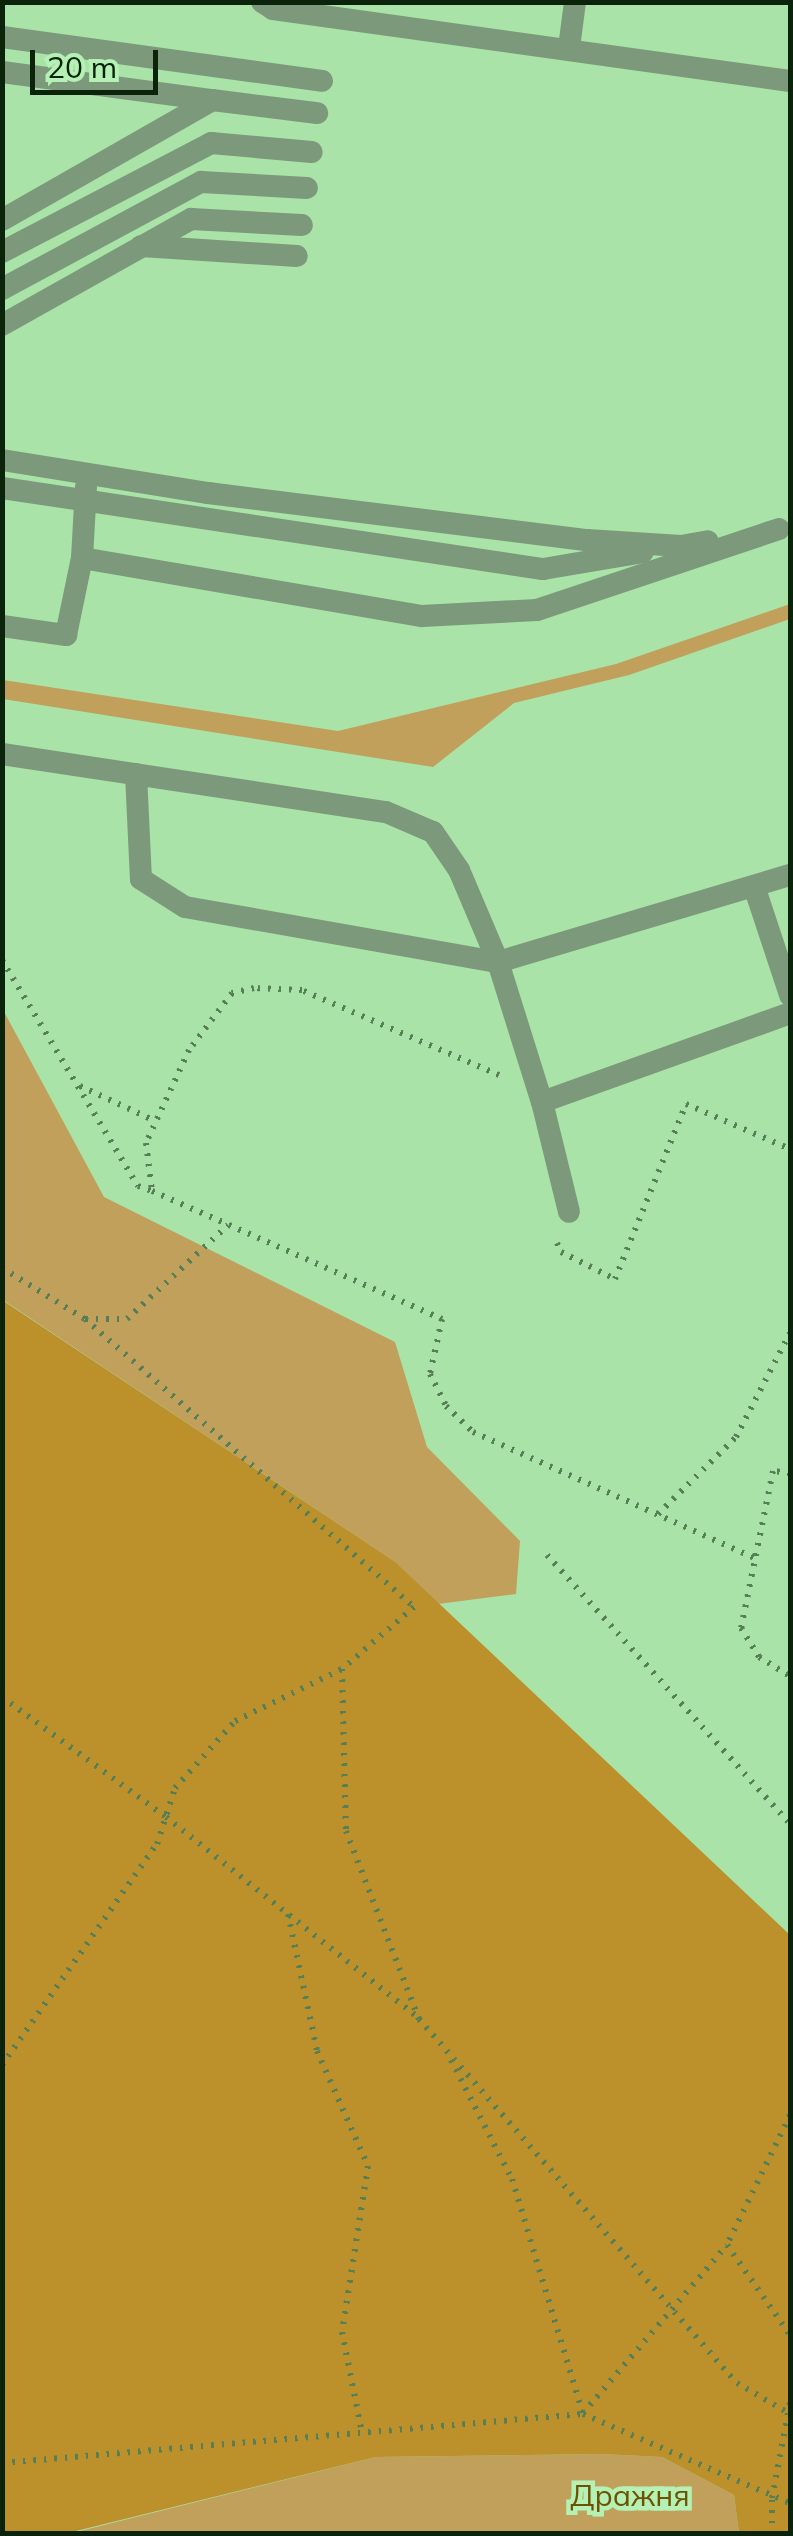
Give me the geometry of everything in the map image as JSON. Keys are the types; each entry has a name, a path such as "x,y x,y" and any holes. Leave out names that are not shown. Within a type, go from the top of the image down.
{"lane":[{"path":"262,2 273,9 790,81"},
{"path":"569,48 575,2"},
{"path":"2,37 322,81"},
{"path":"2,72 317,113"},
{"path":"2,220 212,100"},
{"path":"2,252 211,143 312,152"},
{"path":"2,289 201,182 306,188"},
{"path":"2,324 191,219 302,226"},
{"path":"141,246 298,256"},
{"path":"2,460 550,535 682,546"},
{"path":"2,626 66,634 82,558 87,474"},
{"path":"2,488 543,569 785,528"},
{"path":"82,558 422,616 537,610 785,528"},
{"path":"2,754 386,812 433,832 459,870 498,962 542,1102 569,1212"},
{"path":"136,774 141,879 185,907 498,962 790,876"},
{"path":"755,889 790,995"},
{"path":"542,1102 790,1013"}],"path":[{"path":"2,960 138,1186 442,1319 430,1374 446,1406 473,1432 755,1558"},
{"path":"152,1192 146,1143 188,1050 232,993 254,988 302,990 500,1076 506,1093"},
{"path":"77,1084 156,1122"},
{"path":"554,1234 561,1252 615,1279 686,1104 790,1148"},
{"path":"85,1319 127,1320 228,1225"},
{"path":"2,1268 85,1319 414,1606 342,1669 235,1721 175,1788 157,1844 2,2065"},
{"path":"658,1514 736,1436 790,1333"},
{"path":"790,1474 774,1471 741,1628 760,1657 790,1676"},
{"path":"547,1555 790,1824"},
{"path":"342,1669 346,1831 419,2018"},
{"path":"2,1698 166,1817 419,2018 737,2383 789,2414"},
{"path":"288,1914 317,2051 368,2166 342,2332 362,2432"},
{"path":"446,2050 512,2178 582,2414"},
{"path":"582,2414 726,2246 790,2116"},
{"path":"726,2246 790,2335"},
{"path":"772,2534 772,2498 790,2403"},
{"path":"2,2463 582,2414 772,2498 790,2502"}],"green space":[{"path":"790,604 790,619 629,675 514,703 433,767 3,699 3,680 338,731 616,664"},
{"path":"2,1008 104,1197 395,1342 427,1447 520,1541 516,1594 414,1607 394,1561 3,1300"},
{"name":"Дражня","path":"376,2457 662,2457 734,2495 739,2533 68,2534"}],"shaded area":[{"path":"2,1300 394,1561 790,1935 790,2533 739,2533 734,2495 662,2457 601,2454 376,2457 68,2533 3,2533"}]}
